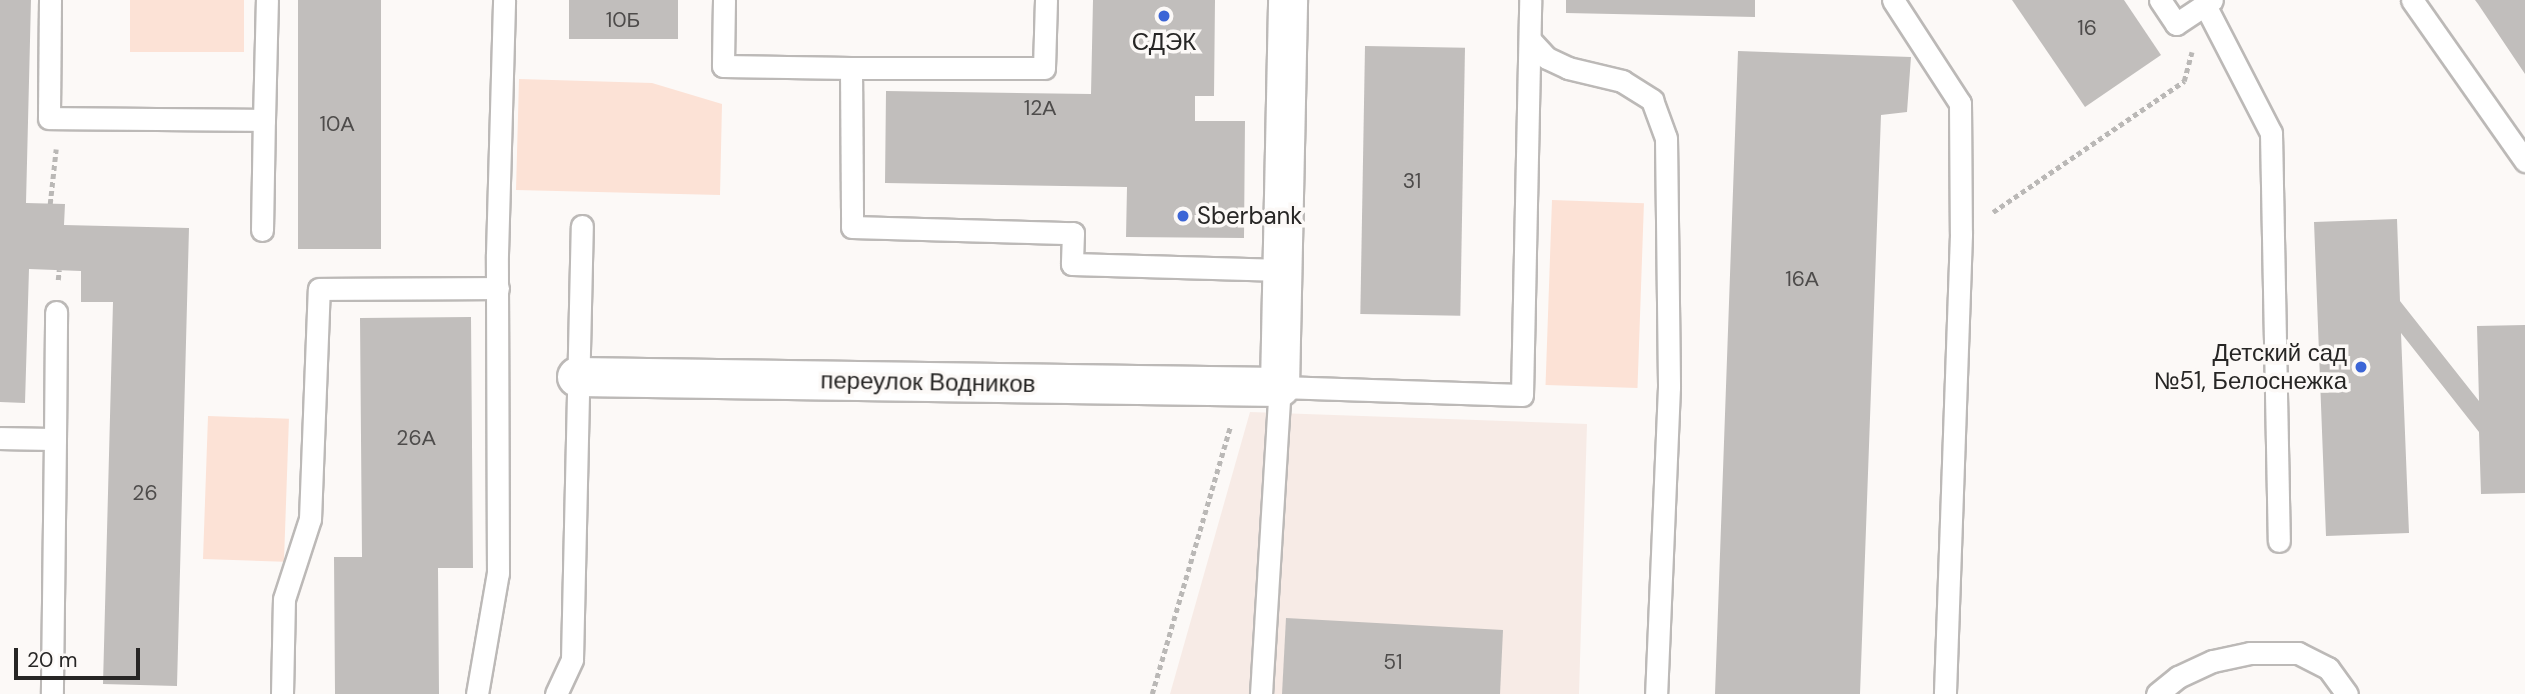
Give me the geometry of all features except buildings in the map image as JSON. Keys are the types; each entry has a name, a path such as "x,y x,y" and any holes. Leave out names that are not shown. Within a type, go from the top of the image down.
{"street":[{"path":"1280,387 1288,0"},
{"name":"переулок Водников","path":"577,377 1280,387"}],"lane":[{"path":"50,0 49,118 264,120"},
{"path":"262,230 267,0"},
{"path":"477,694 498,573 498,288 504,0"},
{"path":"724,0 723,66 851,68 1044,68 1046,0"},
{"path":"1261,694 1280,387 1522,395 1530,0"},
{"path":"1893,0 1960,103 1961,234 1945,694"},
{"path":"2160,0 2176,24 2209,2 2271,133 2279,541"},
{"path":"2412,0 2525,161"},
{"path":"1531,41 1547,58 1568,68 1622,80 1652,100 1666,138 1670,387 1656,694"},
{"path":"851,68 852,227 1073,233 1072,264 1283,270"},
{"path":"556,694 572,660 582,226"},
{"path":"282,694 284,599 310,519 319,289 498,288"},
{"path":"52,694 57,312"},
{"path":"0,438 55,439"},
{"path":"2157,694 2178,677 2213,661 2262,653 2298,653 2328,668 2347,694"}],"path":[{"path":"1961,234 2184,81 2209,2"},
{"path":"50,204 60,118"},
{"path":"1152,694 1196,551 1241,386"}],"shaded area":[{"path":"130,0 244,0 244,52 130,52"},
{"path":"519,79 652,83 722,104 720,195 516,190"},
{"path":"1552,200 1644,203 1637,388 1546,385"},
{"path":"1250,412 1587,424 1579,694 1170,694"},
{"path":"208,416 289,419 284,562 203,559"}],"place":[{"name":"СДЭК","path":"1164,16"},
{"name":"Sberbank","path":"1183,216"},
{"name":"Детский сад №51, Белоснежка","path":"2361,367"}]}
